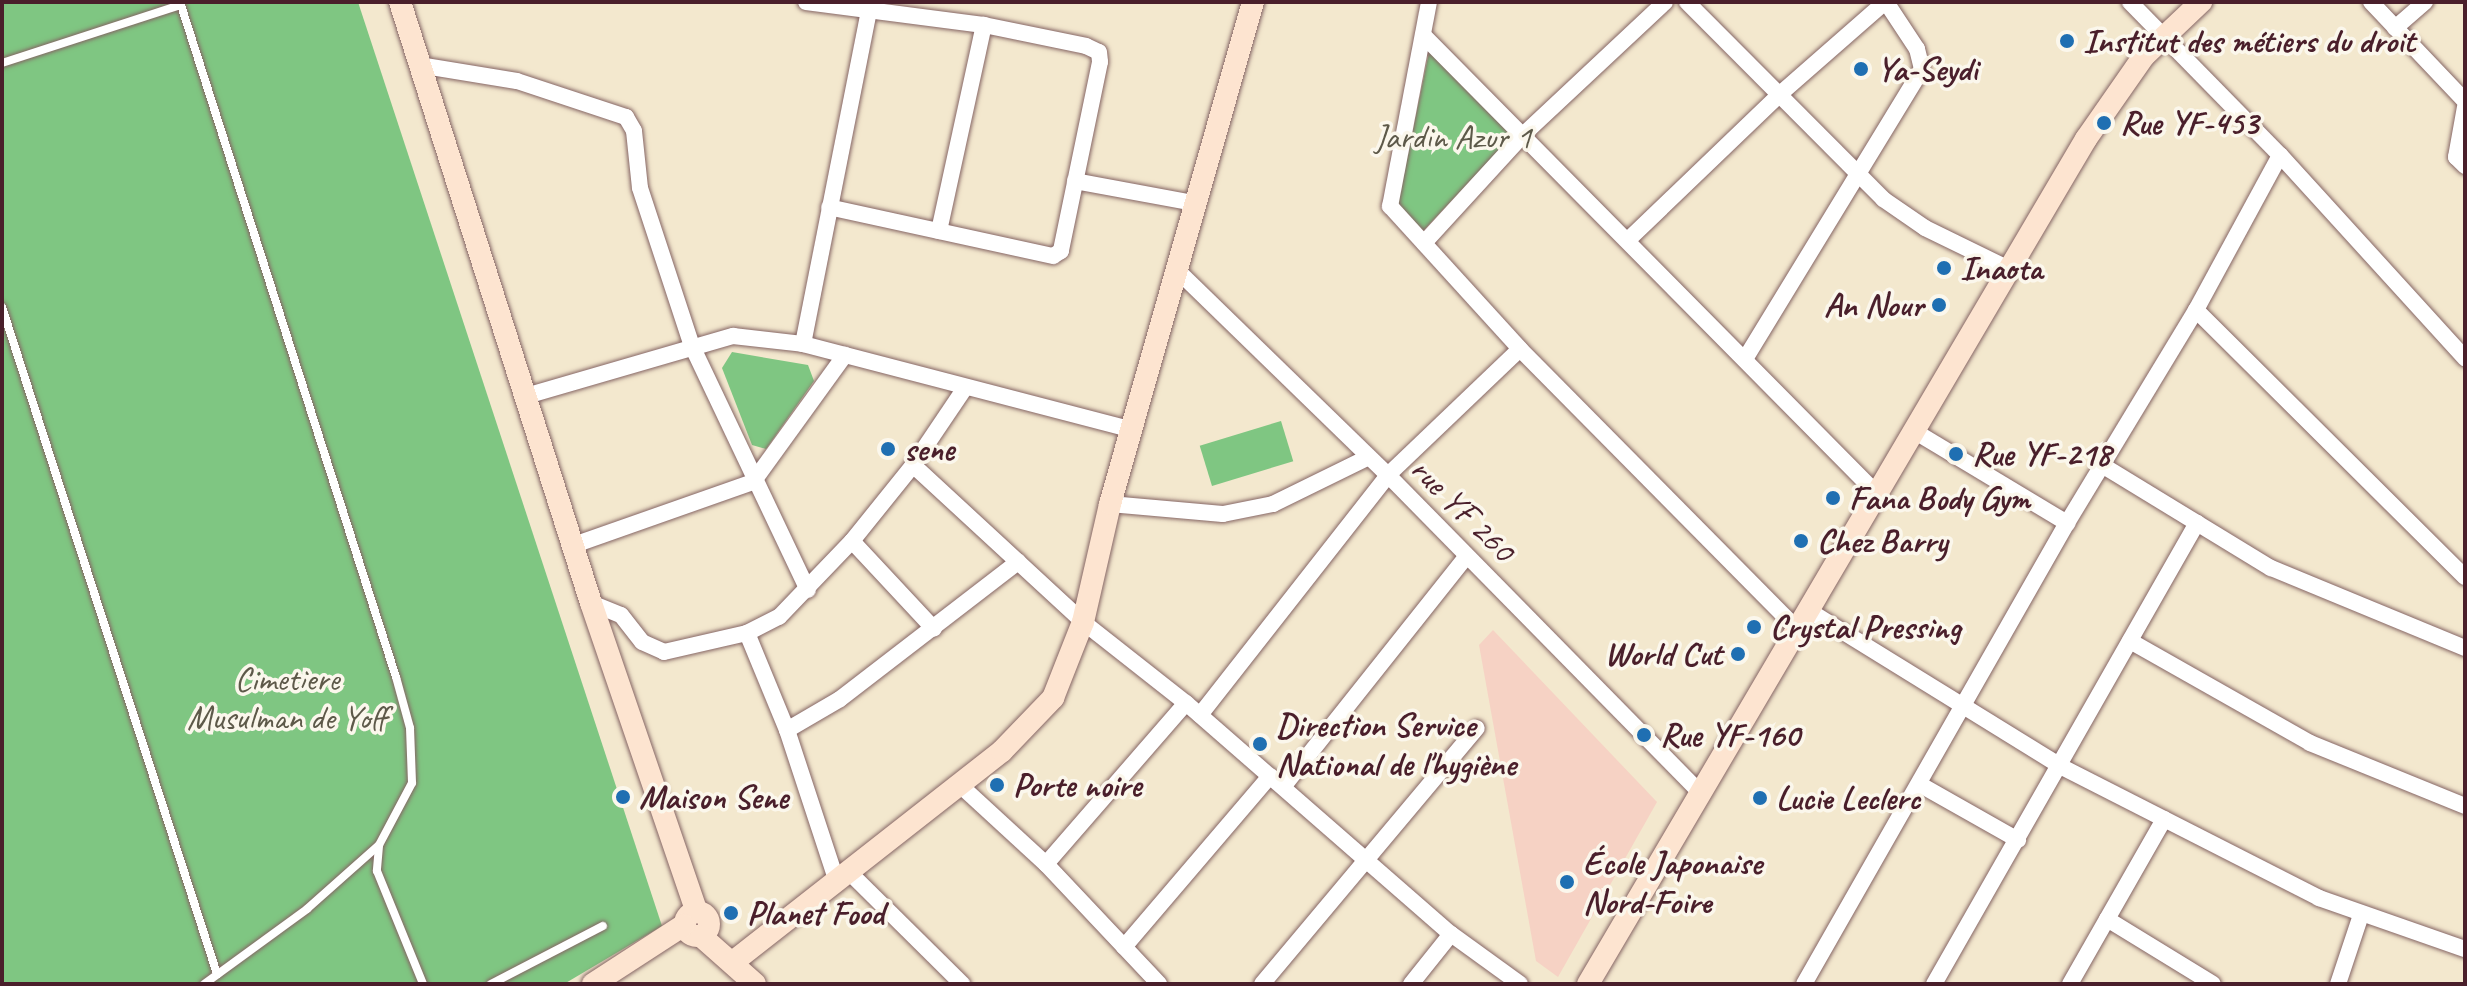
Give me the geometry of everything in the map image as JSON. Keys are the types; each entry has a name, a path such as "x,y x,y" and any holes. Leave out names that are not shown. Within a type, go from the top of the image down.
{"street":[{"path":"400,2 591,603 684,880 691,927 755,984"},
{"path":"806,2 984,25 1099,52 1061,251 1053,256 829,207"},
{"path":"727,957 844,877 960,785 1042,714 1063,681 1083,622 1110,504 1253,2"},
{"path":"1429,2 1389,198 1395,213 1520,349 1806,622 2060,766 2164,819 2361,915 2465,949"},
{"path":"1424,243 1524,134 1665,2"},
{"path":"1687,2 1857,175 1925,228 2007,268"},
{"path":"1629,239 1780,94 1886,2 1917,49 1922,69 1745,359"},
{"path":"2130,2 2280,155 2465,358"},
{"path":"1588,984 1880,497 2007,268 2127,77 2164,36 2201,2"},
{"path":"2371,2 2465,104 2456,157 2465,166"},
{"path":"2395,28 2425,2"},
{"path":"803,344 869,10"},
{"path":"939,231 984,25"},
{"path":"1424,36 1629,239 1880,497"},
{"path":"419,65 517,81 626,117 634,131 640,188 692,346 753,482 808,590"},
{"path":"1804,984 2067,523 2196,310 2280,155"},
{"path":"1075,181 1194,203"},
{"name":"rue YF 260","path":"1177,270 1367,458 1388,475 1702,795"},
{"path":"2196,310 2465,577"},
{"path":"526,396 733,336 803,344 1133,430"},
{"path":"1200,715 1388,475 1520,349"},
{"path":"574,545 753,482 845,355"},
{"path":"591,603 621,615 642,642 664,652 747,633 779,617 852,541 913,465 965,388"},
{"path":"1914,431 2067,523"},
{"path":"1110,504 1223,514 1273,504 1367,458"},
{"path":"913,465 1083,622 1186,703 1451,934 1520,984"},
{"path":"2102,465 2271,568 2465,648"},
{"path":"1934,984 2197,523"},
{"path":"852,541 934,629"},
{"path":"1124,947 1276,782 1467,556"},
{"path":"787,730 840,699 1018,562"},
{"path":"747,633 844,877 962,984"},
{"path":"2130,641 2310,743 2465,806"},
{"path":"1046,864 1186,703"},
{"path":"1262,984 1477,728"},
{"path":"1919,784 2018,840"},
{"path":"960,785 1046,864 1159,984"},
{"path":"2070,984 2164,819"},
{"path":"2338,984 2361,915"},
{"path":"2107,919 2213,984"},
{"path":"593,984 691,927"},
{"path":"1411,984 1451,934"}],"lane":[{"path":"2,63 180,4 410,728 412,783 379,845 307,909 204,984"},
{"path":"2,307 217,974"},
{"path":"379,845 377,871 423,984"},
{"path":"491,984 603,926"}],"shaded area":[{"name":"École Japonaise Nord-Foire","path":"1493,630 1657,802 1558,977 1536,961 1479,645"}],"green space":[{"name":"Cimetiere Musulman de Yoff","path":"2,2 358,2 662,926 564,984 2,984"},
{"name":"Jardin Azur 1","path":"1429,52 1512,136 1423,231 1398,203"},
{"path":"732,352 808,365 814,381 766,449 752,445 722,368"},
{"path":"1281,421 1293,461 1212,486 1200,446"}],"place":[{"name":"Institut des métiers du droit","path":"2067,41"},
{"name":"Ya-Seydi","path":"1861,69"},
{"name":"Rue YF-453","path":"2104,123"},
{"name":"Inaota","path":"1944,268"},
{"name":"An Nour","path":"1939,305"},
{"name":"sene","path":"888,449"},
{"name":"Rue YF-218","path":"1956,454"},
{"name":"Fana Body Gym","path":"1833,498"},
{"name":"Chez Barry","path":"1801,541"},
{"name":"Crystal Pressing","path":"1754,627"},
{"name":"World Cut","path":"1738,654"},
{"name":"Rue YF-160","path":"1644,735"},
{"name":"Direction Service National de l'hygiène","path":"1260,744"},
{"name":"Porte noire","path":"997,785"},
{"name":"Maison Sene","path":"623,797"},
{"name":"Lucie Leclerc","path":"1760,798"},
{"name":"École Japonaise Nord-Foire","path":"1567,882"},
{"name":"Planet Food","path":"731,913"}]}
